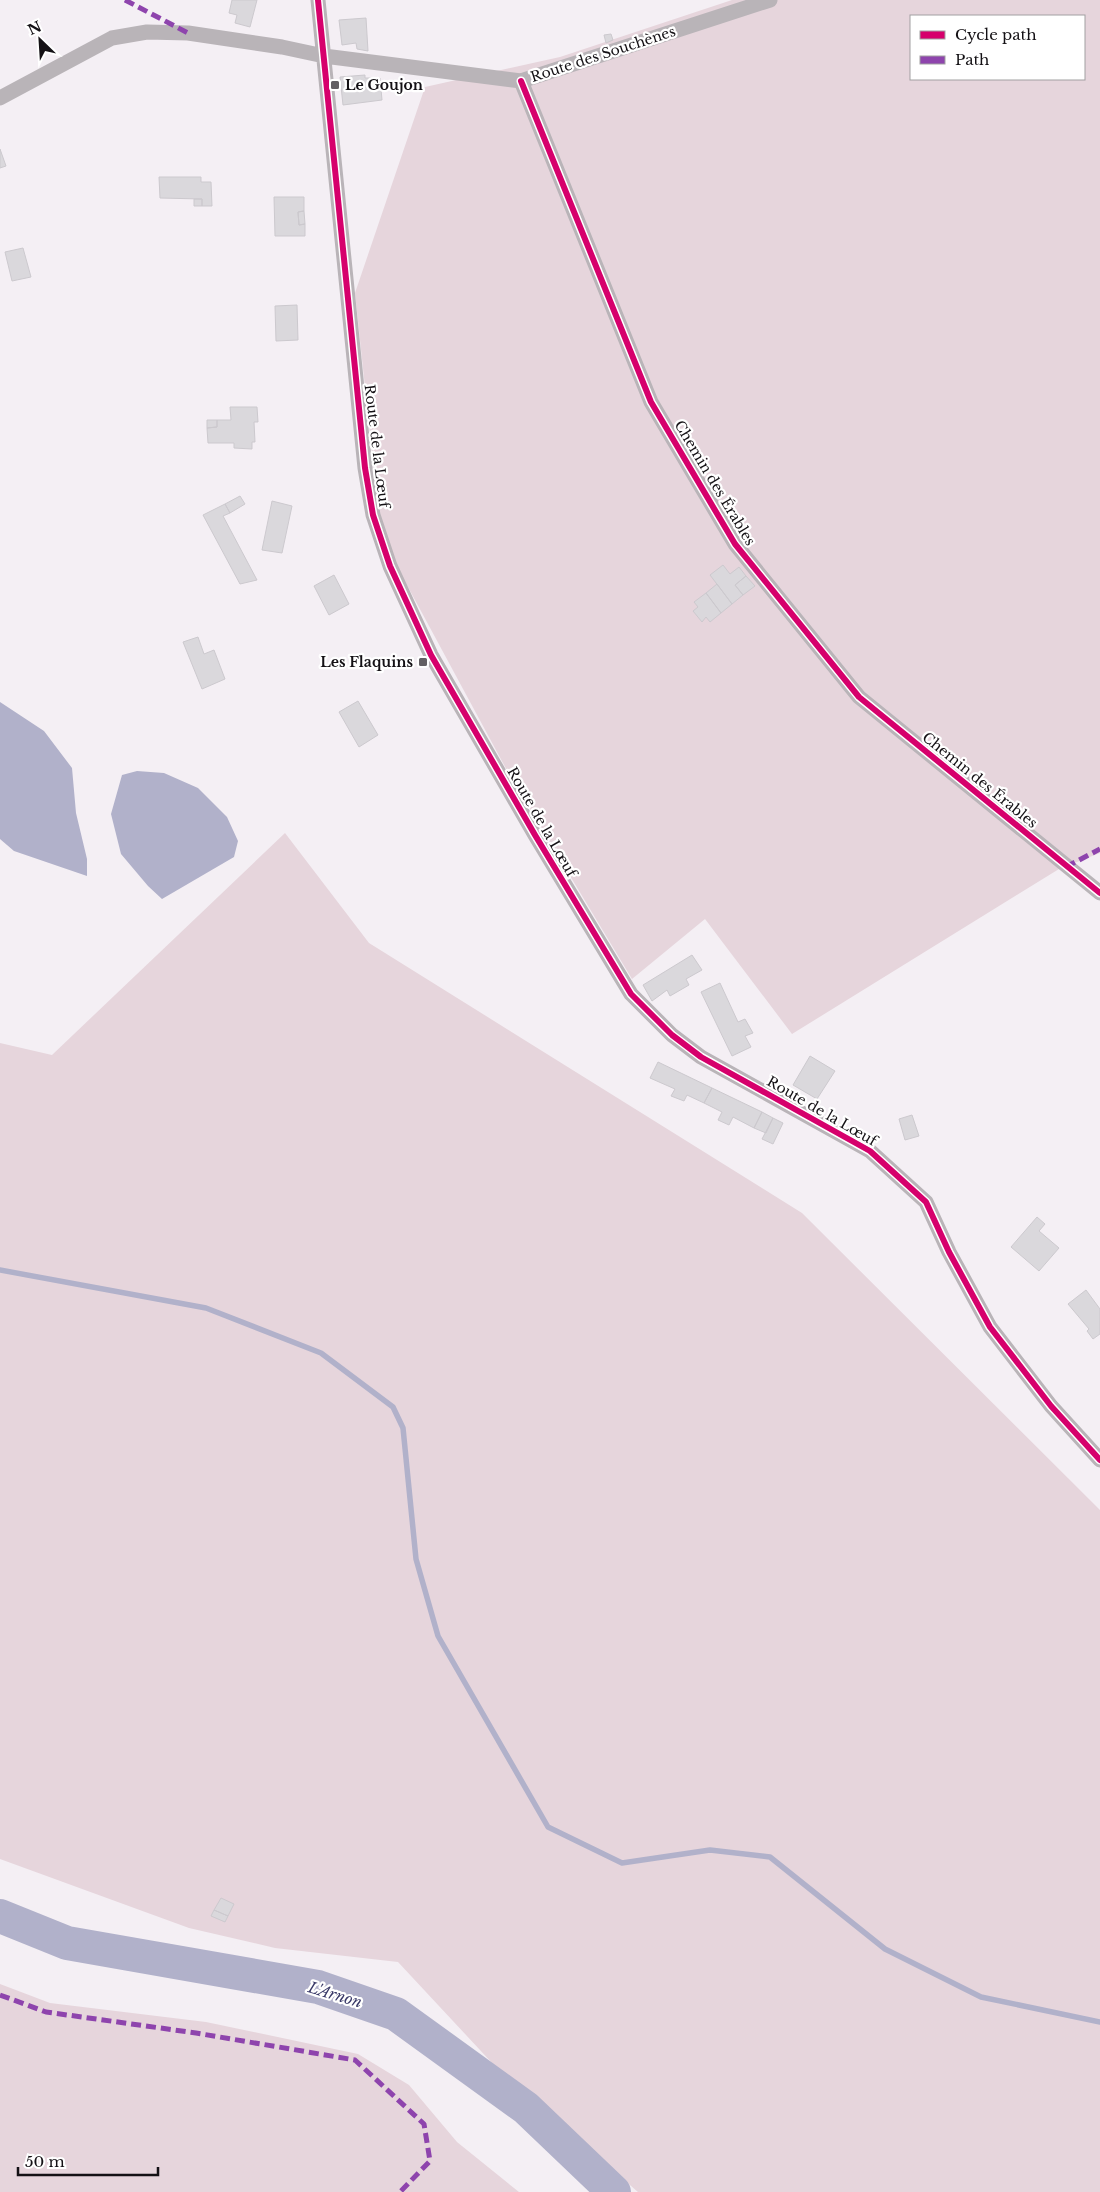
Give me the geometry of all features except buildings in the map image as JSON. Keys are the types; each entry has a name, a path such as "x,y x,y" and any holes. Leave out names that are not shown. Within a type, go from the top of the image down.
{"street":[{"name":"Route de la Lœuf","path":"318,0 364,468 373,515 390,566 431,655 535,835 631,994 672,1036 701,1057 870,1151 926,1202 949,1252 990,1327 1051,1406 1100,1460"},
{"name":"Route des Souchènes","path":"0,98 112,38 147,32 197,35 282,47 324,56 521,80 770,0"},
{"name":"Chemin des Érables","path":"521,80 651,402 735,544 859,697 1100,893"}],"shaded area":[{"path":"732,0 1100,0 1100,853 1059,869 792,1034 705,919 632,979 510,776 381,537 355,293 425,87 560,57"},
{"path":"285,833 369,943 802,1213 1100,1510 1100,2192 638,2192 507,2079 398,1962 275,1948 189,1928 0,1859 0,1043 52,1055"},
{"path":"0,1984 50,2003 206,2022 358,2054 409,2085 457,2142 519,2192 0,2192"}],"water":[{"path":"0,702 44,731 72,768 76,813 87,859 87,876 14,851 0,839"},
{"path":"137,771 164,773 198,788 227,817 238,841 234,857 162,899 148,886 121,854 111,814 122,775"}],"waterway":[{"path":"0,1270 206,1308 321,1353 393,1407 403,1428 416,1559 438,1636 548,1827 622,1863 710,1850 770,1857 885,1949 981,1997 1100,2022"},
{"name":"L'Arnon","path":"0,1916 67,1943 318,1987 396,2014 526,2108 614,2192"}],"marked path":[{"path":"125,0 188,33"},
{"path":"1066,867 1100,849"},
{"path":"0,1995 46,2012 196,2033 355,2060 424,2124 430,2161 400,2192"}],"cycle path":[{"path":"318,0 365,468 373,515 390,566 431,655 535,835 631,994 672,1035 701,1057 870,1151 926,1202 949,1252 990,1327 1051,1406 1100,1460"},
{"path":"521,81 651,402 735,544 859,697 1100,893"}],"place":[{"name":"Le Goujon","path":"335,85"},
{"name":"Les Flaquins","path":"423,662"}]}
